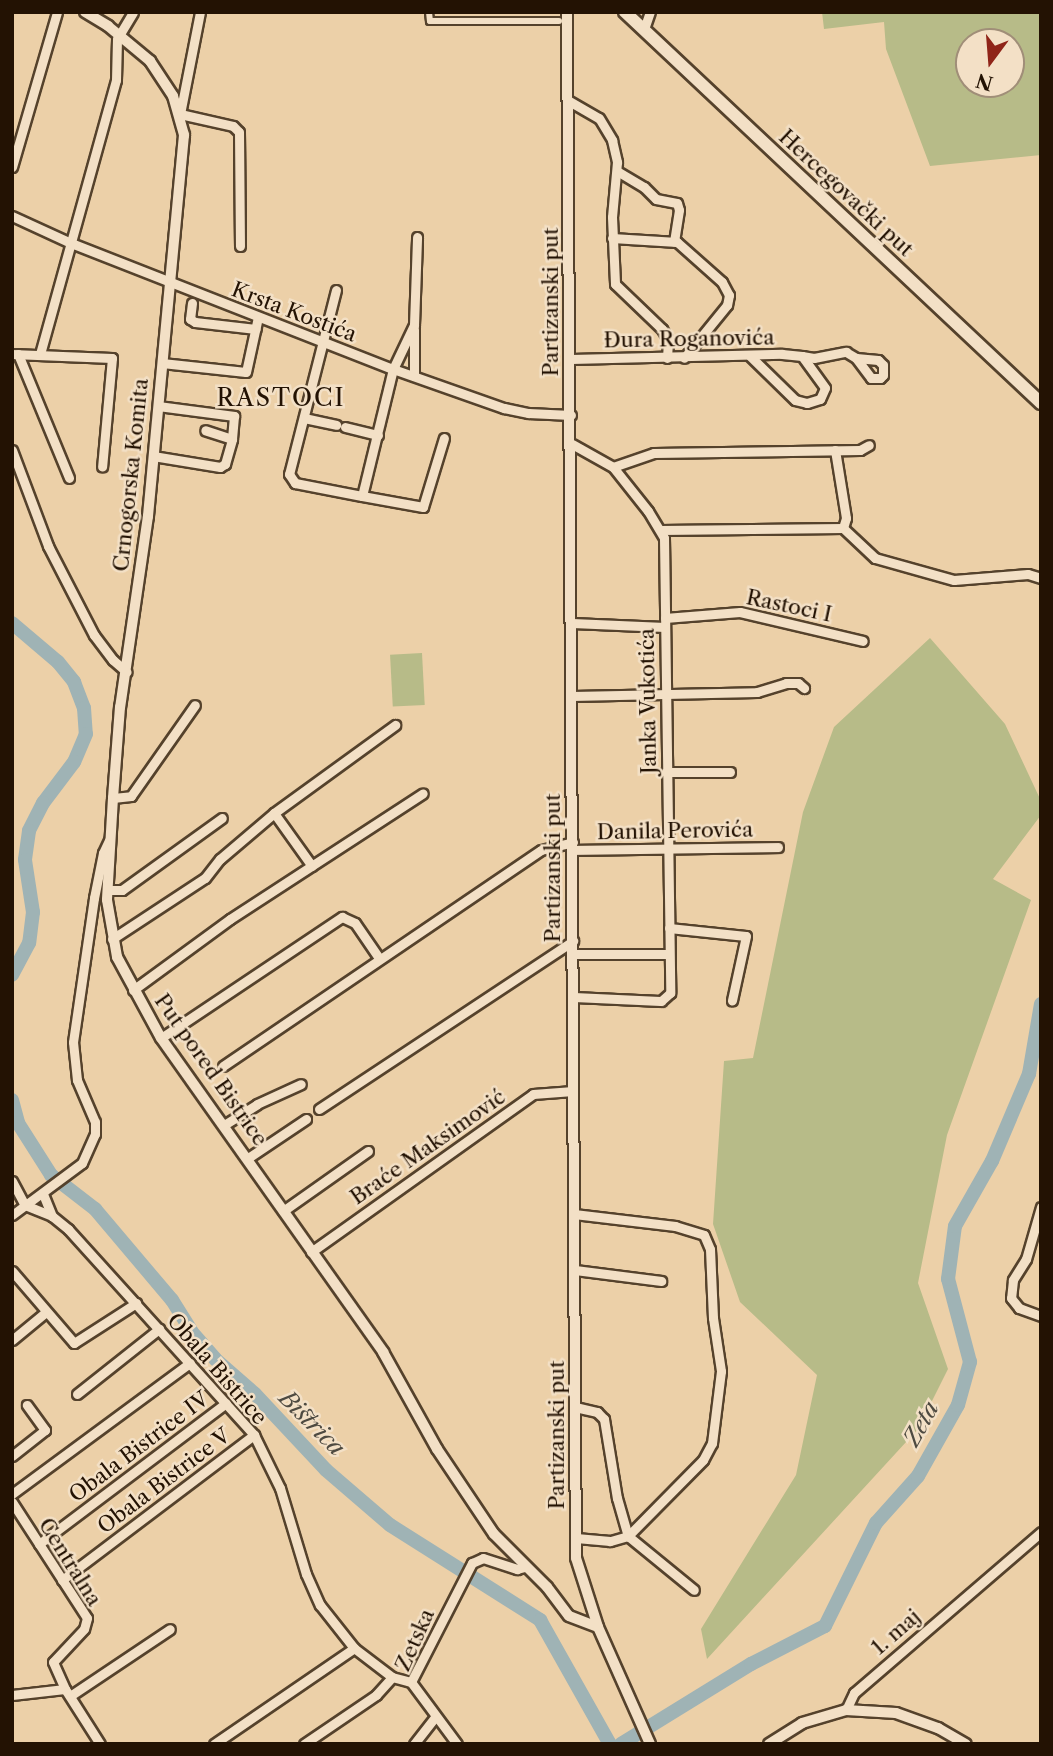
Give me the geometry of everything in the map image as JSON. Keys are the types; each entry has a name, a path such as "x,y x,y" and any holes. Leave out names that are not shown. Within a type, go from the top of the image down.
{"main road":[{"name":"Hercegovački put","path":"625,12 1041,403"}],"street":[{"path":"12,167 57,12"},
{"path":"85,12 119,34 150,61 180,114 233,126 239,132 240,246"},
{"path":"40,354 116,80 119,34 133,12"},
{"path":"180,114 200,12"},
{"path":"429,12 430,21 559,21"},
{"name":"Partizanski put","path":"567,12 572,444 576,1538 579,1570 598,1627 650,1744"},
{"path":"644,29 650,12"},
{"path":"569,101 590,110 605,126 612,140 617,171 612,239 615,284 662,329 668,340 667,358"},
{"name":"Crnogorska Komita","path":"127,672 153,456 184,135 180,114"},
{"path":"617,171 644,187 656,199 677,203 679,210 674,242"},
{"name":"Krsta Kostića","path":"12,216 71,243 393,369 503,408 571,415"},
{"path":"414,376 417,237"},
{"path":"612,239 674,242 722,282 729,300 684,358"},
{"path":"336,290 289,474 290,480 423,507 444,438"},
{"path":"192,303 190,318 195,322 256,329"},
{"path":"162,363 246,372 258,317"},
{"path":"362,496 393,369 414,326"},
{"path":"802,356 814,358 840,351 856,358"},
{"path":"69,478 15,354 108,355 113,360 102,467"},
{"name":"Đura Roganovića","path":"571,359 750,356 802,356 825,388 820,399 807,403 795,400 750,356"},
{"path":"153,456 220,467 225,464 235,418 230,413 158,406"},
{"path":"304,418 378,435"},
{"path":"205,430 232,439"},
{"path":"572,444 613,467 661,530 843,528 875,558 954,580 1028,574 1041,578"},
{"path":"613,467 654,453 860,450 869,445"},
{"path":"12,450 48,546 88,624 113,660 127,672"},
{"path":"835,450 846,518 843,528"},
{"name":"Janka Vukotića","path":"573,997 651,1002 667,999 670,993 664,547 661,530"},
{"name":"Rastoci I","path":"572,623 665,622 740,612 863,641"},
{"name":"Put pored Bistrice","path":"127,672 120,707 107,895 112,939 133,990 161,1038 248,1158 389,1363 466,1494 494,1534 524,1567 547,1587 569,1616 598,1627"},
{"path":"572,696 757,692 786,683 798,683 804,688"},
{"path":"113,798 121,800 131,796 195,705"},
{"path":"112,939 205,878 220,859 274,813 395,724"},
{"path":"666,772 730,772"},
{"path":"133,990 230,919 423,793"},
{"path":"274,813 312,866"},
{"path":"94,898 122,890 222,818"},
{"path":"12,1215 44,1194 82,1163 95,1134 95,1122 77,1080 73,1042 94,898 103,853 109,840"},
{"name":"Danila Perovića","path":"223,1066 541,850 573,846 668,849 778,847"},
{"path":"161,1038 342,917 355,923 379,958"},
{"path":"669,929 746,936 732,999"},
{"path":"319,1109 573,941"},
{"path":"573,954 669,954"},
{"path":"224,1125 257,1104 301,1084"},
{"name":"Braće Maksimović","path":"311,1252 533,1094 552,1090 573,1091"},
{"path":"248,1158 306,1119"},
{"path":"283,1211 368,1151"},
{"path":"12,1181 24,1205"},
{"path":"44,1194 52,1216"},
{"name":"Obala Bistrice","path":"24,1205 52,1216 68,1229 254,1435 280,1488 306,1574 320,1605 354,1648 392,1677 411,1682"},
{"path":"1041,1207 1026,1259 1013,1280 1011,1298 1019,1308 1041,1315"},
{"path":"574,1214 691,1230 704,1235 710,1249 713,1318 721,1371 712,1443 702,1460 628,1536 610,1541 576,1538"},
{"path":"575,1270 661,1280"},
{"path":"12,1271 70,1341 78,1342 136,1303"},
{"path":"12,1339 46,1312"},
{"path":"77,1394 159,1329"},
{"path":"12,1494 190,1363"},
{"name":"Obala Bistrice IV","path":"39,1544 226,1403"},
{"path":"12,1456 46,1428 27,1405"},
{"path":"575,1407 589,1409 604,1419 617,1498 628,1536 694,1590"},
{"name":"Obala Bistrice V","path":"62,1580 254,1435"},
{"name":"Centralna","path":"12,1502 87,1618 87,1623 54,1658 68,1693 100,1744"},
{"name":"1. maj","path":"846,1710 854,1693 1041,1532"},
{"name":"Zetska","path":"457,1744 411,1682 472,1563 483,1558 517,1569 524,1567"},
{"path":"12,1695 68,1693 170,1629"},
{"path":"214,1744 354,1648"},
{"path":"304,1744 376,1695 392,1677"},
{"path":"769,1744 802,1723 846,1710 907,1716 938,1728 966,1744"},
{"path":"414,1744 435,1717"}],"green space":[{"path":"822,12 1041,12 1041,155 930,166 886,49 884,22 824,29"},
{"path":"930,638 1005,724 1041,801 1041,815 993,879 1031,900 947,1135 918,1283 948,1369 918,1429 707,1659 701,1629 796,1475 817,1375 740,1302 713,1224 724,1061 753,1058 803,812 834,727"},
{"path":"422,653 425,705 393,707 390,655"}],"waterway":[{"name":"Bistrica","path":"12,623 58,662 74,682 84,708 86,734 74,762 43,803 29,831 25,860 33,912 29,943 12,975"},
{"name":"Zeta","path":"621,1744 751,1664 825,1626 876,1523 918,1476 958,1405 970,1362 948,1279 955,1226 992,1161 1029,1074 1041,1004"},
{"name":"Bistrica","path":"12,1100 18,1123 51,1175 95,1209 172,1300 191,1331 215,1359 255,1394 326,1470 390,1525 540,1620 610,1744"}],"district":[{"name":"RASTOCI","path":"281,398"}]}
